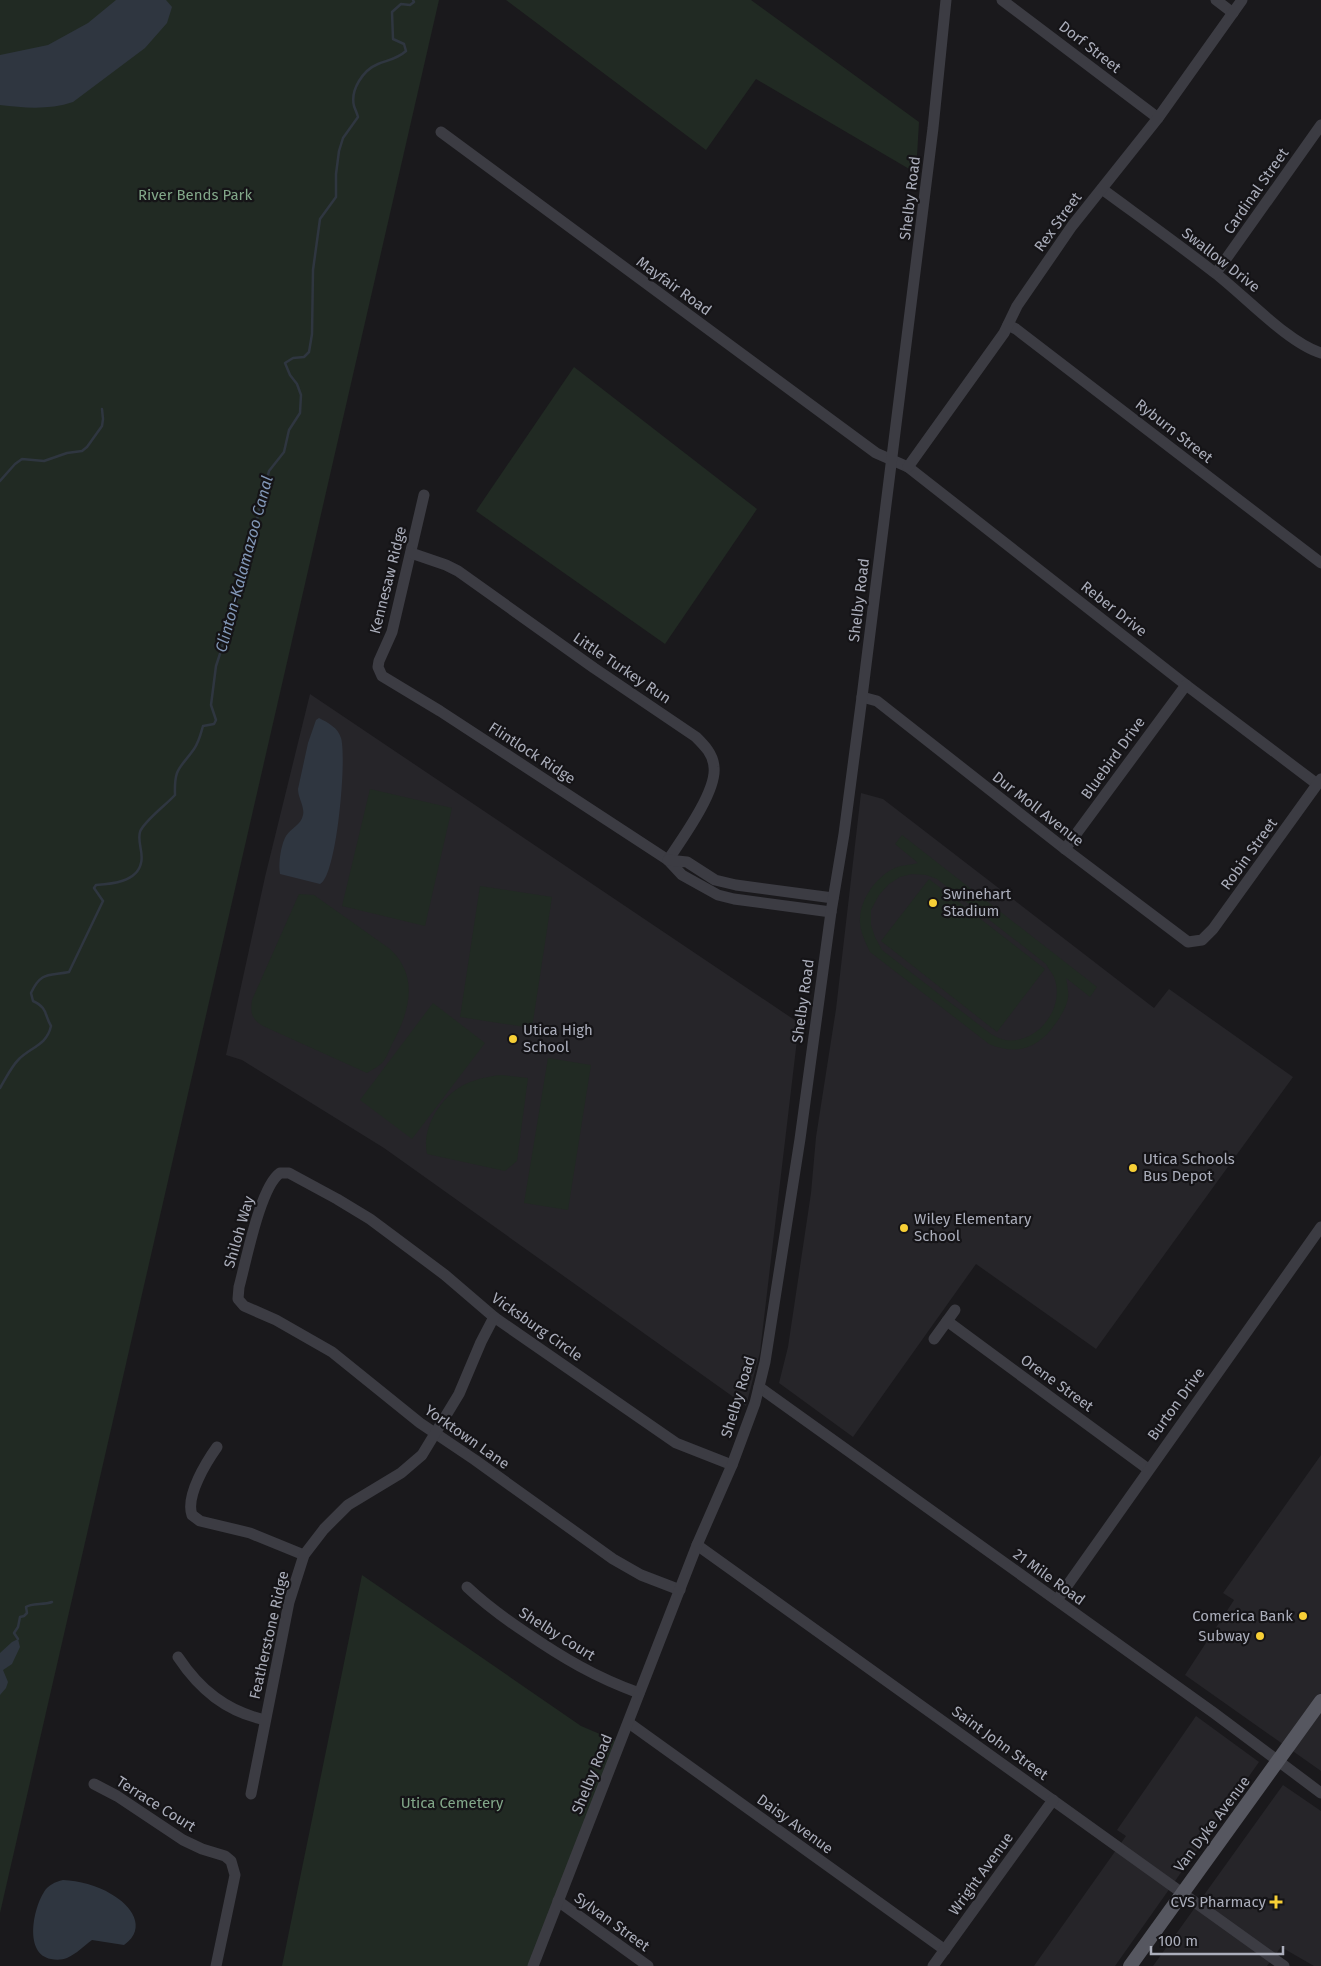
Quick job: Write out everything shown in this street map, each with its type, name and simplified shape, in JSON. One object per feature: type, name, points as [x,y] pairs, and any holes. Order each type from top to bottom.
[{"type":"main road","name":"Van Dyke Avenue","points":[[1130,1966],[1321,1701]]},
{"type":"street","name":"Shelby Road","points":[[532,1966],[629,1723],[697,1545],[732,1465],[751,1414],[765,1362],[800,1139],[833,898],[844,834],[933,128],[946,0]]},
{"type":"street","name":"Dorf Street","points":[[1002,0],[1158,118]]},
{"type":"street","points":[[1216,0],[1233,13]]},
{"type":"street","name":"Rex Street","points":[[908,468],[1008,325],[1017,306],[1077,219],[1158,118],[1242,0]]},
{"type":"street","name":"Cardinal Street","points":[[1216,274],[1321,125]]},
{"type":"street","name":"Mayfair Road","points":[[441,132],[876,453],[891,460]]},
{"type":"street","name":"Swallow Drive","points":[[1102,188],[1216,274],[1284,332],[1307,348],[1321,352]]},
{"type":"street","name":"Ryburn Street","points":[[1008,325],[1016,329],[1321,564]]},
{"type":"street","name":"Reber Drive","points":[[891,460],[908,468],[1186,684],[1319,781]]},
{"type":"street","name":"Kennesaw Ridge","points":[[380,672],[378,661],[392,632],[424,495]]},
{"type":"street","name":"Little Turkey Run","points":[[411,554],[446,565],[466,576],[594,668],[696,737],[707,747],[714,766],[712,782],[692,823],[668,860]]},
{"type":"street","name":"Flintlock Ridge","points":[[380,672],[389,681],[440,710],[668,860],[682,875],[709,891],[740,900],[831,912]]},
{"type":"street","name":"Bluebird Drive","points":[[1065,849],[1186,684]]},
{"type":"street","name":"Dur Moll Avenue","points":[[862,697],[877,701],[1065,849],[1185,940],[1196,942]]},
{"type":"street","name":"Robin Street","points":[[1196,942],[1202,940],[1213,929],[1319,781]]},
{"type":"street","name":"Flintlock Ridge","points":[[668,860],[687,862],[715,880],[743,886],[833,898]]},
{"type":"street","points":[[740,900],[743,886]]},
{"type":"street","name":"Shiloh Way","points":[[240,1303],[238,1299],[239,1287],[262,1204],[269,1185],[280,1173]]},
{"type":"street","name":"Vicksburg Circle","points":[[280,1173],[289,1173],[303,1179],[370,1219],[445,1275],[494,1317],[676,1442],[732,1465]]},
{"type":"street","name":"Burton Drive","points":[[1057,1600],[1321,1227]]},
{"type":"street","name":"Yorktown Lane","points":[[240,1303],[249,1309],[276,1320],[332,1352],[436,1434],[613,1559],[641,1575],[680,1590]]},
{"type":"street","points":[[934,1339],[955,1310]]},
{"type":"street","name":"Featherstone Ridge","points":[[251,1794],[289,1602],[304,1555],[348,1505],[409,1468],[422,1455],[459,1394],[494,1317]]},
{"type":"street","name":"Orene Street","points":[[947,1320],[1148,1469]]},
{"type":"street","name":"21 Mile Road","points":[[759,1387],[1321,1792]]},
{"type":"street","points":[[218,1447],[207,1461],[200,1477],[191,1505],[192,1514],[200,1521],[250,1533],[304,1555]]},
{"type":"street","name":"Saint John Street","points":[[697,1545],[1284,1966]]},
{"type":"street","name":"Shelby Court","points":[[467,1587],[485,1604],[563,1658],[639,1693]]},
{"type":"street","points":[[178,1657],[191,1676],[211,1695],[235,1710],[265,1720]]},
{"type":"street","name":"Daisy Avenue","points":[[629,1723],[944,1950]]},
{"type":"street","name":"Terrace Court","points":[[94,1784],[117,1796],[183,1840],[202,1849],[225,1856],[231,1861],[235,1875],[216,1966]]},
{"type":"street","name":"Wright Avenue","points":[[933,1966],[1053,1800]]},
{"type":"street","name":"Sylvan Street","points":[[558,1901],[648,1966]]},
{"type":"shaded area","points":[[116,0],[166,0],[172,7],[167,23],[145,48],[73,102],[46,107],[0,105],[0,55],[48,45],[88,23]]},
{"type":"shaded area","name":"Utica High School","points":[[310,694],[799,1023],[760,1352],[746,1406],[384,1148],[242,1060],[226,1055],[265,877]]},
{"type":"shaded area","points":[[319,718],[338,731],[343,749],[336,840],[326,876],[320,884],[280,874],[279,865],[284,840],[303,815],[298,789],[308,743],[316,720]]},
{"type":"shaded area","points":[[861,793],[883,799],[1154,1008],[1169,989],[1293,1077],[1096,1349],[976,1264],[853,1437],[779,1383],[788,1347],[811,1193],[816,1137],[836,1009]]},
{"type":"shaded area","points":[[1321,1455],[1321,1771],[1185,1675],[1234,1600],[1223,1593]]},
{"type":"shaded area","points":[[18,1639],[20,1647],[12,1664],[3,1670],[8,1682],[0,1695],[0,1653]]},
{"type":"shaded area","points":[[1196,1716],[1259,1762],[1115,1966],[1034,1966],[1126,1836],[1117,1830]]},
{"type":"shaded area","points":[[1283,1785],[1321,1811],[1321,1966],[1314,1966],[1281,1947],[1267,1966],[1153,1966]]},
{"type":"shaded area","points":[[63,1880],[82,1882],[100,1888],[125,1904],[134,1917],[136,1924],[131,1938],[124,1945],[92,1940],[74,1954],[63,1959],[51,1959],[42,1955],[37,1949],[34,1940],[34,1919],[44,1892],[48,1887]]},
{"type":"green space","name":"River Bends Park","points":[[0,0],[439,0],[0,1913]]},
{"type":"green space","points":[[506,0],[751,0],[919,122],[916,173],[756,79],[706,150]]},
{"type":"green space","points":[[574,367],[757,509],[665,644],[476,511]]},
{"type":"green space","points":[[370,789],[452,808],[425,926],[342,906]]},
{"type":"green space","points":[[902,835],[1097,987],[1090,997],[1066,978],[1068,998],[1064,1011],[1049,1032],[1035,1044],[1027,1047],[1018,1049],[999,1048],[989,1044],[870,952],[860,927],[861,911],[866,897],[874,884],[894,868],[918,863],[895,844]],"holes":[[[912,874],[926,875],[937,879],[1046,964],[1054,977],[1057,989],[1056,1001],[1046,1022],[1028,1037],[1017,1040],[1005,1040],[994,1036],[882,950],[871,925],[871,910],[879,895],[889,884],[900,877]]]},
{"type":"green space","points":[[929,879],[1045,969],[997,1032],[881,941]]},
{"type":"green space","points":[[480,886],[552,897],[532,1028],[460,1017]]},
{"type":"green space","points":[[299,894],[314,895],[390,949],[405,971],[409,995],[403,1020],[383,1062],[367,1073],[263,1026],[253,1016],[251,1009],[252,1000]]},
{"type":"green space","points":[[433,1003],[485,1043],[412,1139],[360,1100]]},
{"type":"green space","points":[[548,1058],[591,1065],[568,1210],[524,1203]]},
{"type":"green space","points":[[501,1075],[528,1078],[517,1161],[505,1171],[427,1154],[426,1145],[429,1128],[441,1104],[458,1088],[469,1082]]},
{"type":"green space","name":"Utica Cemetery","points":[[362,1575],[581,1726],[621,1743],[533,1966],[282,1966]]},
{"type":"waterway","name":"Clinton-Kalamazoo Canal","points":[[0,1088],[16,1062],[42,1042],[49,1032],[51,1026],[45,1012],[41,1006],[33,1001],[31,993],[35,986],[38,981],[46,976],[69,972],[103,901],[94,888],[96,885],[123,881],[139,869],[142,859],[139,836],[142,828],[175,795],[179,769],[196,746],[203,726],[214,724],[216,720],[211,705],[216,666],[235,608],[269,471],[284,452],[289,430],[300,413],[301,395],[285,363],[293,358],[304,357],[309,352],[312,334],[313,270],[320,219],[336,197],[339,151],[343,138],[358,117],[354,106],[354,94],[359,81],[367,71],[378,64],[396,58],[406,51],[404,44],[393,39],[392,12],[401,4],[410,5],[414,2],[413,0]]},
{"type":"waterway","points":[[0,481],[22,459],[44,461],[67,453],[82,451],[102,426],[102,409]]},
{"type":"waterway","points":[[18,1639],[14,1633],[18,1627],[20,1617],[27,1613],[26,1607],[52,1602]]},
{"type":"place","name":"Swinehart Stadium","points":[[933,903]]},
{"type":"place","name":"Utica High School","points":[[513,1039]]},
{"type":"place","name":"Utica Schools Bus Depot","points":[[1133,1168]]},
{"type":"place","name":"Wiley Elementary School","points":[[904,1228]]},
{"type":"place","name":"Comerica Bank","points":[[1303,1616]]},
{"type":"place","name":"Subway","points":[[1260,1636]]},
{"type":"place","name":"CVS Pharmacy","points":[[1276,1902]]}]
